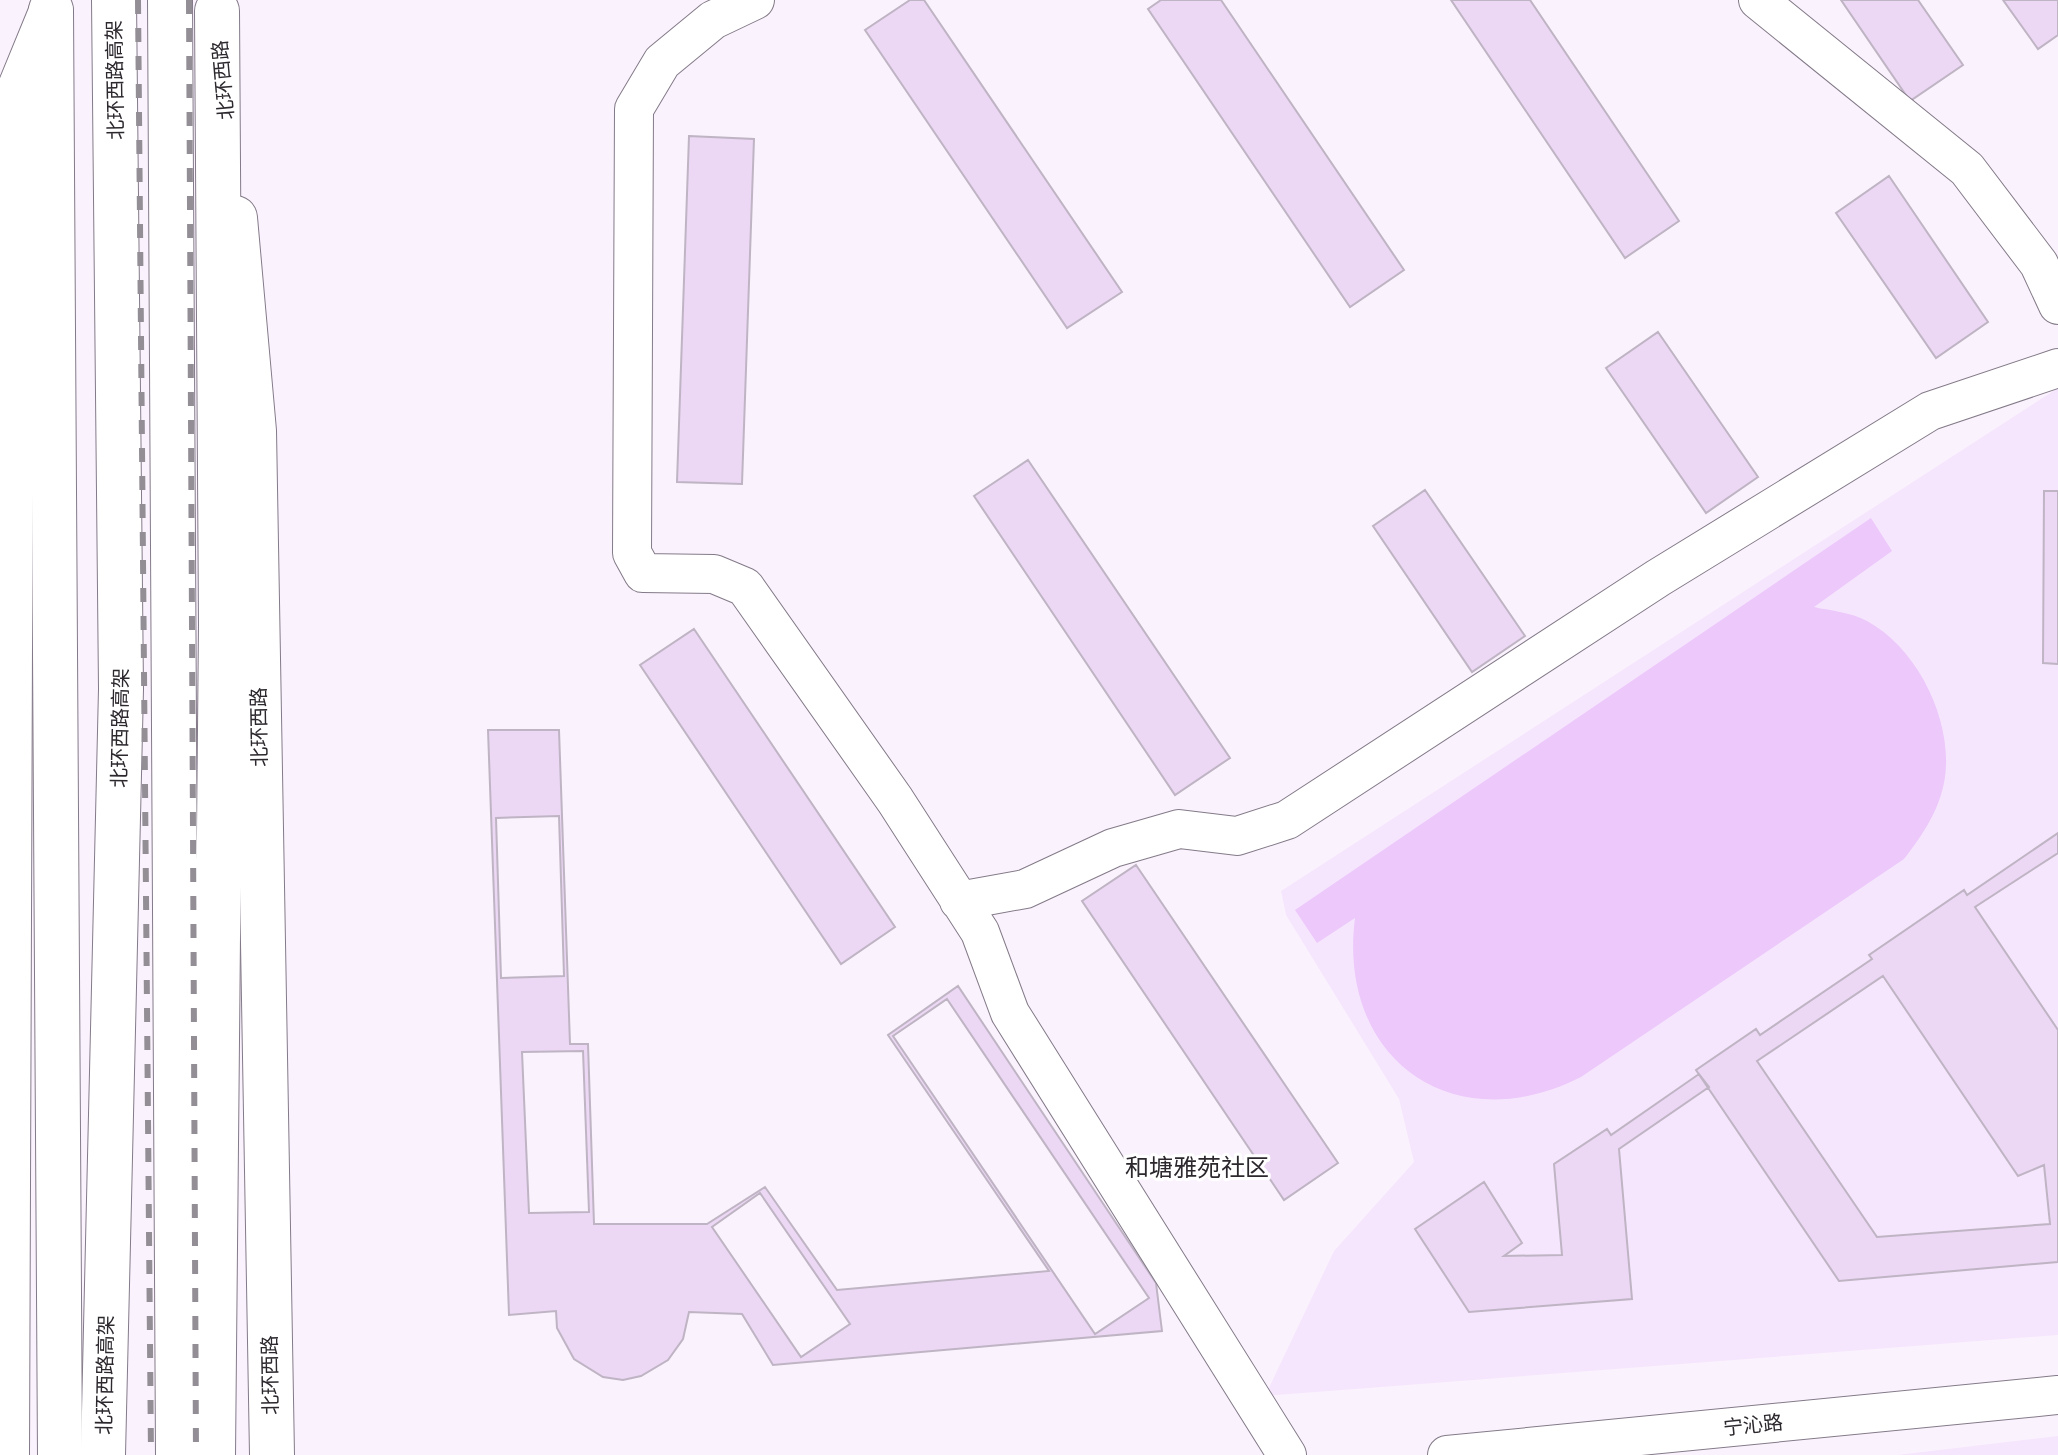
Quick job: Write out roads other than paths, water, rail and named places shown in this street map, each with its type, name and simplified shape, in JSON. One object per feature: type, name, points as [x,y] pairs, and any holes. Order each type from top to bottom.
[{"type":"main road","name":"北环西路高架","points":[[103,1455],[121,689],[114,0]]},
{"type":"main road","points":[[170,0],[178,1455]]},
{"type":"main road","points":[[7,1455],[12,107],[51,6]]},
{"type":"main road","points":[[51,6],[60,1455]]},
{"type":"main road","points":[[213,1455],[221,625],[216,6]]},
{"type":"main road","name":"北环西路","points":[[216,6],[254,431],[272,1455]]},
{"type":"street","points":[[755,0],[713,20],[662,62],[634,109],[632,553],[643,573],[714,574],[745,587],[895,800],[980,932],[1010,1013],[1287,1455]]},
{"type":"street","points":[[1758,0],[1967,169],[2039,264],[2058,305]]},
{"type":"street","points":[[959,901],[1025,889],[1113,848],[1179,829],[1237,836],[1287,820],[1658,578],[1930,411],[2058,368]]},
{"type":"street","name":"宁沁路","points":[[1447,1455],[2058,1395]]},
{"type":"railway","points":[[138,0],[151,1455]]},
{"type":"railway","points":[[189,0],[196,1455]]},
{"type":"district","name":"和塘雅苑社区","points":[[1197,1167]]}]
